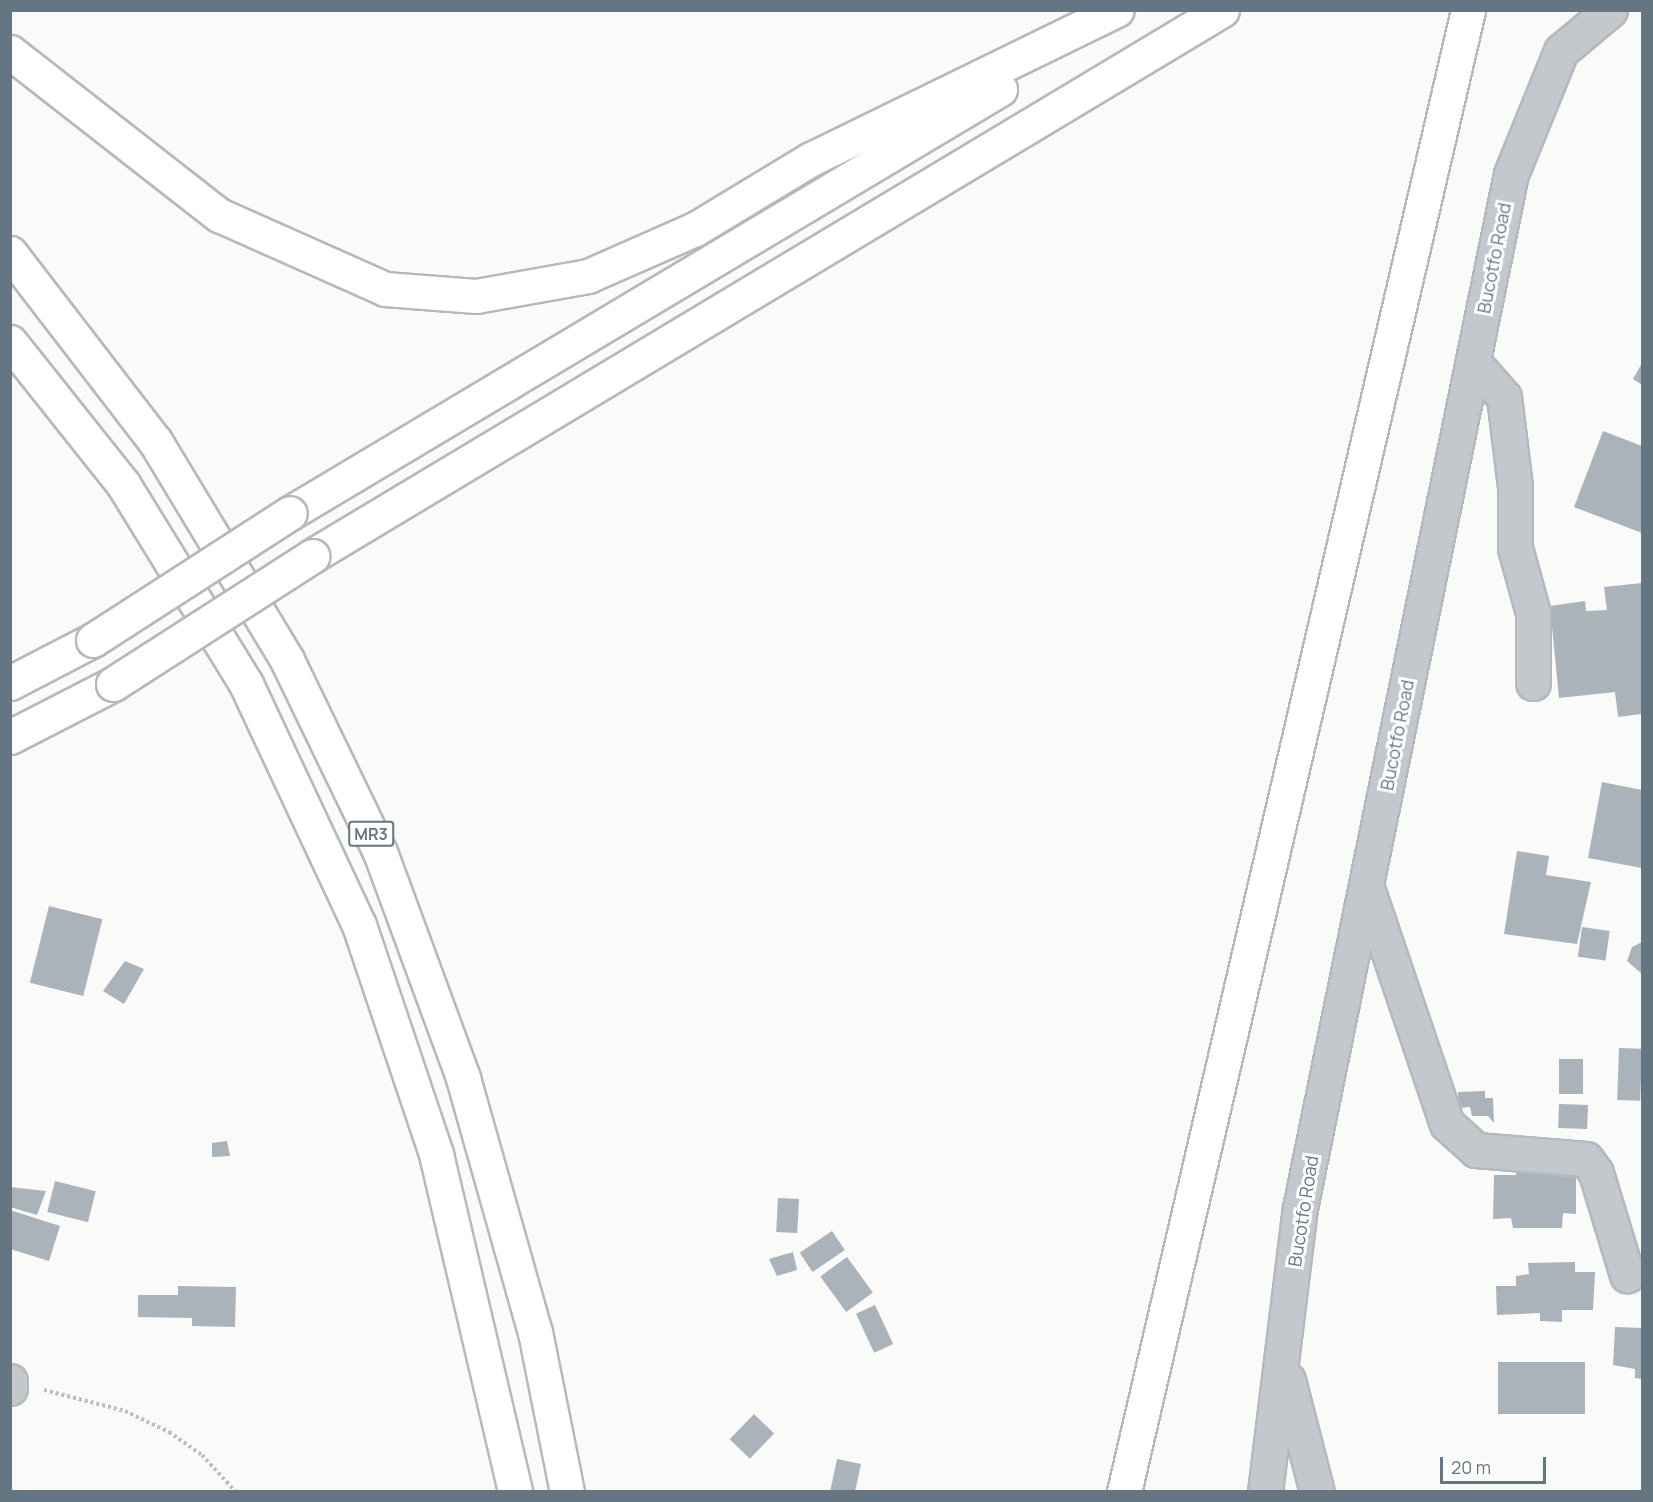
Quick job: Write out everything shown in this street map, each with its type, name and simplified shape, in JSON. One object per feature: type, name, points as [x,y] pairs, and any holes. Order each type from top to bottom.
[{"type":"highway","points":[[10,51],[219,214],[385,289],[476,296],[588,276],[695,229],[812,159],[1117,10]]},
{"type":"highway","points":[[10,683],[93,640],[290,513],[1131,10]]},
{"type":"highway","points":[[10,737],[113,684],[312,556],[1222,10]]},
{"type":"highway","points":[[1124,1491],[1468,10]]},
{"type":"highway","name":"MR3","points":[[10,253],[155,441],[287,660],[380,852],[464,1078],[535,1332],[567,1491]]},
{"type":"highway","name":"MR3","points":[[10,342],[50,397],[123,484],[246,684],[359,925],[436,1154],[515,1491]]},
{"type":"highway","points":[[10,366],[50,397]]},
{"type":"street","name":"Bucotfo Road","points":[[1265,1491],[1283,1363],[1300,1208],[1511,174],[1560,51],[1610,10]]},
{"type":"street","points":[[1473,362],[1504,397],[1515,487],[1515,549],[1533,613],[1533,683]]},
{"type":"street","points":[[1366,886],[1447,1124],[1476,1150],[1586,1159],[1596,1173],[1627,1275]]},
{"type":"street","points":[[1283,1363],[1317,1491]]},
{"type":"path","points":[[12,1384],[125,1411],[161,1428],[202,1455],[236,1491]]},
{"type":"building","points":[[1642,363],[1642,385],[1633,379]]},
{"type":"building","points":[[1603,431],[1642,446],[1642,533],[1574,507]]},
{"type":"building","points":[[1642,583],[1642,714],[1618,717],[1615,692],[1559,698],[1550,606],[1585,601],[1586,611],[1607,610],[1604,587]]},
{"type":"building","points":[[1602,782],[1642,790],[1642,868],[1588,858]]},
{"type":"building","points":[[1517,851],[1549,856],[1546,875],[1591,882],[1577,944],[1504,934]]},
{"type":"building","points":[[49,906],[102,919],[83,996],[30,983]]},
{"type":"building","points":[[1582,927],[1610,931],[1606,961],[1578,957]]},
{"type":"building","points":[[1642,942],[1642,974],[1627,961],[1632,947]]},
{"type":"building","points":[[125,961],[144,969],[124,1004],[103,991]]},
{"type":"building","points":[[1619,1048],[1642,1049],[1640,1101],[1617,1100]]},
{"type":"building","points":[[1559,1059],[1583,1059],[1583,1094],[1559,1094]]},
{"type":"building","points":[[1485,1091],[1485,1098],[1493,1098],[1494,1123],[1488,1116],[1472,1116],[1470,1107],[1459,1108],[1458,1092]]},
{"type":"building","points":[[1559,1104],[1588,1105],[1587,1129],[1558,1128]]},
{"type":"building","points":[[227,1141],[230,1156],[212,1157],[212,1143]]},
{"type":"building","points":[[1517,1168],[1557,1168],[1557,1176],[1576,1177],[1576,1214],[1563,1213],[1562,1228],[1513,1228],[1511,1218],[1493,1219],[1494,1175],[1516,1175]]},
{"type":"building","points":[[55,1181],[96,1191],[88,1222],[47,1212]]},
{"type":"building","points":[[10,1187],[46,1191],[37,1215],[10,1207]]},
{"type":"building","points":[[778,1198],[799,1199],[797,1233],[776,1232]]},
{"type":"building","points":[[10,1210],[60,1226],[49,1261],[10,1249]]},
{"type":"building","points":[[832,1231],[845,1250],[813,1272],[800,1253]]},
{"type":"building","points":[[793,1252],[797,1270],[777,1276],[769,1259]]},
{"type":"building","points":[[847,1257],[873,1293],[846,1312],[820,1276]]},
{"type":"building","points":[[1575,1262],[1575,1272],[1595,1272],[1593,1310],[1562,1310],[1562,1322],[1540,1321],[1540,1313],[1497,1315],[1496,1286],[1516,1286],[1516,1276],[1529,1274],[1528,1263]]},
{"type":"building","points":[[178,1286],[236,1287],[235,1327],[192,1326],[192,1318],[138,1317],[138,1295],[178,1295]]},
{"type":"building","points":[[875,1305],[893,1344],[874,1353],[856,1314]]},
{"type":"building","points":[[1615,1327],[1642,1328],[1642,1379],[1635,1378],[1635,1369],[1613,1365]]},
{"type":"building","points":[[1498,1362],[1585,1362],[1585,1414],[1498,1414]]},
{"type":"building","points":[[754,1414],[774,1433],[750,1459],[730,1439]]},
{"type":"building","points":[[837,1459],[861,1464],[855,1492],[830,1492]]}]
